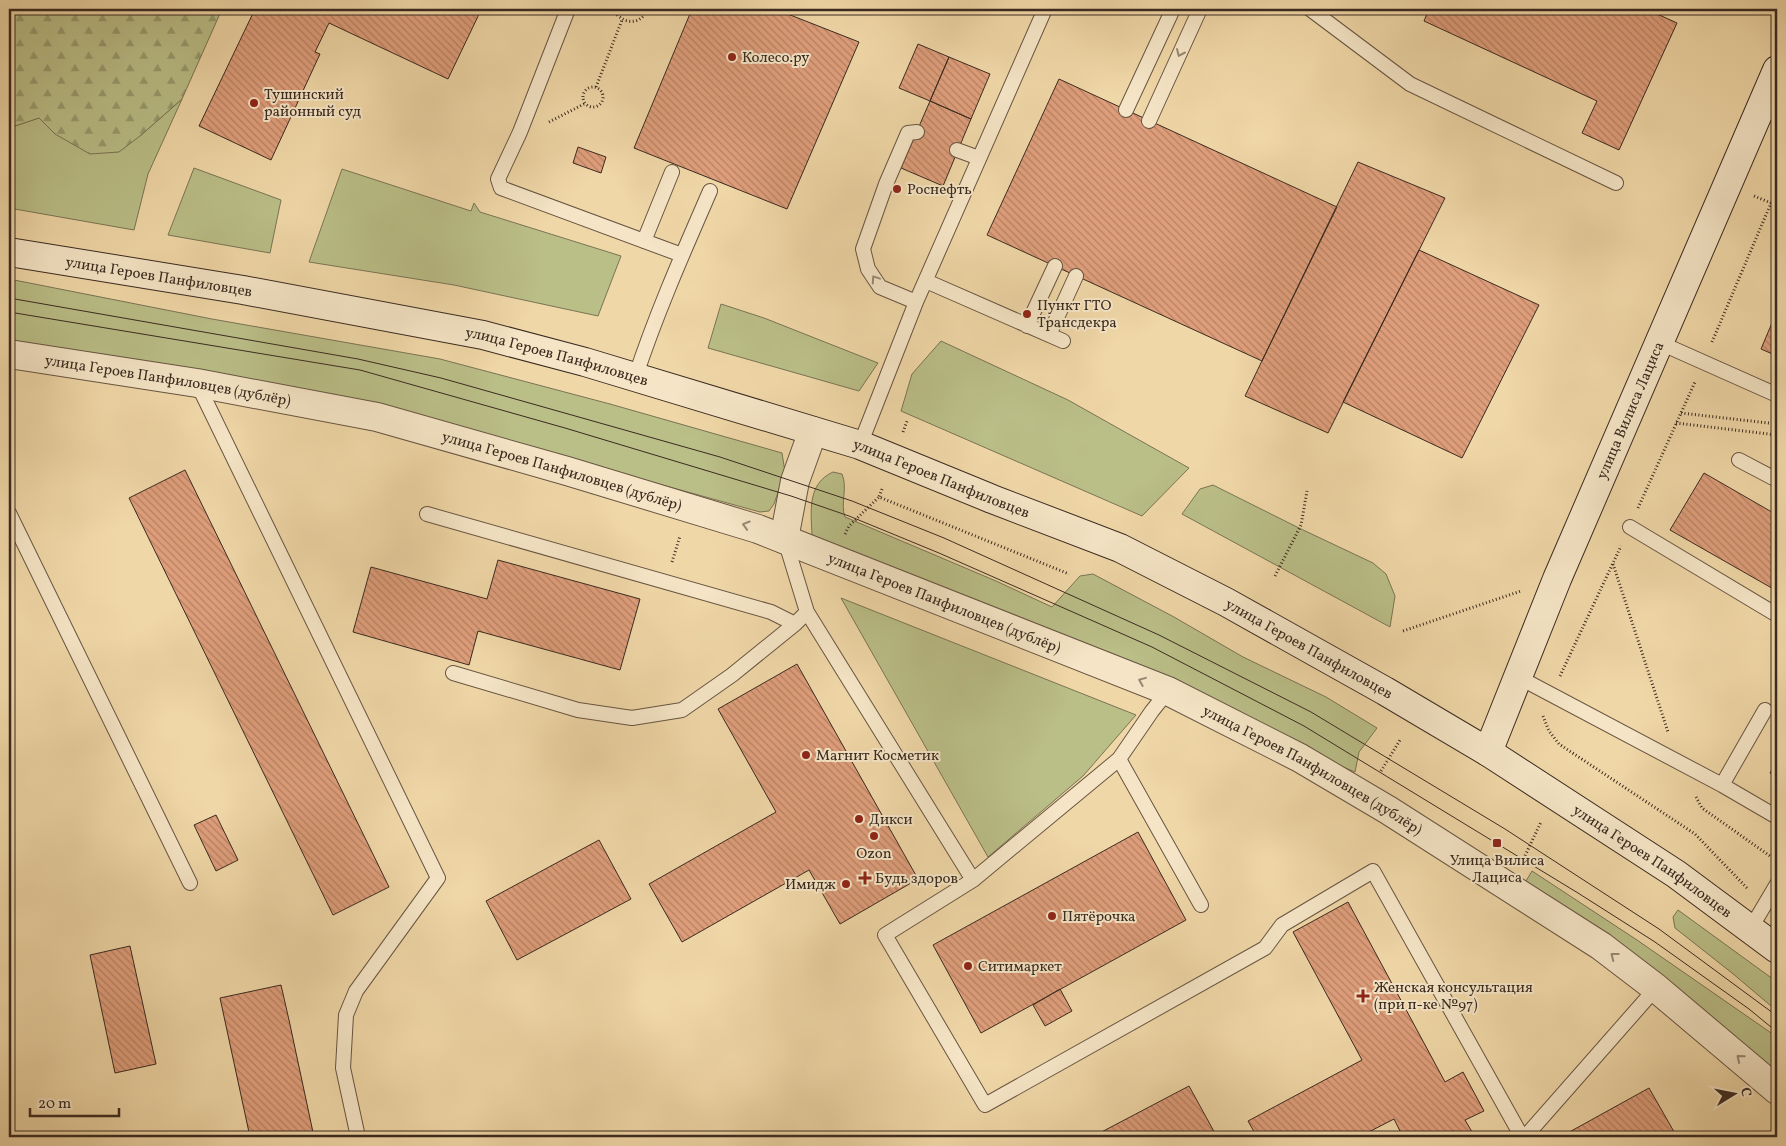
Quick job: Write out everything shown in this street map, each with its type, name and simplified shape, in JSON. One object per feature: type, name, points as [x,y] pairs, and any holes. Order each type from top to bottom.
[{"type":"street","name":"улица Вилиса Лациса","points":[[1488,752],[1557,579],[1777,70]]},
{"type":"street","name":"улица Героев Панфиловцев","points":[[9,252],[243,290],[483,335],[585,362],[860,445],[1120,548],[1226,602],[1385,691],[1488,752],[1676,874],[1758,917],[1777,949]]},
{"type":"street","name":"улица Героев Панфиловцев (дублёр)","points":[[9,354],[197,383],[377,417],[568,471],[758,529],[1168,692],[1300,758],[1388,810],[1601,946],[1656,988],[1777,1090]]},
{"type":"street","points":[[784,539],[795,481],[813,431]]},
{"type":"lane","points":[[568,9],[520,132],[498,179],[501,188],[682,255]]},
{"type":"lane","points":[[860,445],[916,302],[1045,9]]},
{"type":"lane","points":[[1126,110],[1173,9]]},
{"type":"lane","points":[[1149,121],[1200,9]]},
{"type":"lane","points":[[1310,9],[1410,84],[1616,183]]},
{"type":"lane","points":[[916,302],[880,287],[868,269],[863,249],[886,184],[908,133],[917,132]]},
{"type":"lane","points":[[958,150],[979,158]]},
{"type":"lane","points":[[644,242],[672,172]]},
{"type":"lane","points":[[635,378],[682,255],[710,191]]},
{"type":"lane","points":[[1027,326],[1054,266]]},
{"type":"lane","points":[[1048,335],[1076,276]]},
{"type":"lane","points":[[926,281],[1063,341]]},
{"type":"lane","points":[[1658,342],[1777,395]]},
{"type":"lane","points":[[197,383],[438,878],[356,991],[346,1015],[343,1068],[358,1137]]},
{"type":"lane","points":[[1739,460],[1777,480]]},
{"type":"lane","points":[[9,513],[190,883]]},
{"type":"lane","points":[[426,514],[771,612],[795,624]]},
{"type":"lane","points":[[1630,527],[1777,614]]},
{"type":"lane","points":[[784,539],[807,612],[974,880]]},
{"type":"lane","points":[[452,673],[578,710],[632,718],[682,710],[732,675],[807,612]]},
{"type":"lane","points":[[1518,677],[1722,785],[1777,817]]},
{"type":"lane","points":[[1168,692],[1152,711],[1119,759],[974,880],[886,935],[985,1105],[1265,948],[1282,925],[1373,871],[1523,1137],[1656,988]]},
{"type":"lane","points":[[1722,785],[1765,710]]},
{"type":"lane","points":[[1119,759],[1201,905]]},
{"type":"lane","points":[[1758,917],[1777,884]]},
{"type":"path","points":[[614,9],[622,20],[634,21],[640,19],[648,9]]},
{"type":"path","points":[[596,87],[622,20]]},
{"type":"path","points":[[596,87],[603,95],[600,105],[595,108],[588,107],[584,104],[582,98],[584,92],[586,89],[596,87]]},
{"type":"path","points":[[520,132],[542,125],[584,104]]},
{"type":"path","points":[[1758,917],[1695,834],[1559,744],[1549,731],[1542,713],[1630,527],[1704,361],[1777,189]]},
{"type":"path","points":[[1753,196],[1771,203]]},
{"type":"path","points":[[1681,413],[1777,424]]},
{"type":"path","points":[[1676,423],[1777,435]]},
{"type":"path","points":[[842,542],[849,526],[879,497],[882,489]]},
{"type":"path","points":[[1275,576],[1301,525],[1307,491]]},
{"type":"path","points":[[879,497],[1068,574]]},
{"type":"path","points":[[1612,564],[1678,762],[1702,808],[1777,861]]},
{"type":"path","points":[[1403,631],[1557,579]]},
{"type":"path","points":[[1378,776],[1400,740]]},
{"type":"path","points":[[1521,864],[1541,822]]},
{"type":"green space","points":[[9,9],[222,9],[182,99],[119,152],[90,154],[55,134],[39,118],[15,126],[9,126]]},
{"type":"green space","points":[[182,99],[148,174],[134,230],[9,208],[9,126],[15,126],[39,118],[55,134],[140,136]]},
{"type":"green space","points":[[194,168],[281,200],[270,253],[168,235]]},
{"type":"green space","points":[[342,169],[471,211],[474,203],[480,212],[621,256],[598,316],[454,285],[309,262]]},
{"type":"green space","points":[[9,279],[212,319],[440,359],[610,404],[782,453],[785,472],[774,504],[769,511],[760,512],[608,470],[9,346]]},
{"type":"green space","points":[[721,304],[764,318],[878,363],[859,391],[708,348]]},
{"type":"green space","points":[[941,341],[1068,400],[1189,468],[1142,516],[901,411],[912,374]]},
{"type":"green space","points":[[833,472],[842,474],[844,479],[843,506],[845,517],[996,581],[1052,607],[1080,576],[1093,574],[1174,617],[1243,657],[1326,697],[1377,728],[1359,752],[1355,772],[832,548],[812,535],[811,508],[812,499],[819,484]]},
{"type":"green space","points":[[1213,485],[1373,563],[1386,574],[1395,596],[1390,627],[1182,514],[1200,489]]},
{"type":"green space","points":[[841,598],[1136,715],[1083,776],[988,857]]},
{"type":"green space","points":[[1532,871],[1637,940],[1777,1037],[1777,1072],[1685,995],[1523,886]]},
{"type":"green space","points":[[1678,910],[1777,982],[1777,1011],[1675,928],[1673,917]]},
{"type":"building","name":"Тушинский районный суд","points":[[255,9],[481,10],[448,79],[329,23],[315,52],[320,54],[271,160],[199,126]]},
{"type":"building","points":[[692,9],[775,9],[859,42],[787,209],[634,148]]},
{"type":"building","points":[[1429,9],[1646,9],[1677,23],[1619,150],[1582,133],[1597,101],[1424,21]]},
{"type":"building","points":[[918,44],[949,57],[930,101],[899,88]]},
{"type":"building","points":[[949,57],[990,74],[971,119],[930,101]]},
{"type":"building","points":[[1059,79],[1337,207],[1262,361],[987,235]]},
{"type":"building","points":[[930,101],[971,119],[943,186],[901,168]]},
{"type":"building","points":[[578,147],[606,157],[601,173],[573,163]]},
{"type":"building","points":[[1358,162],[1445,198],[1328,433],[1245,396]]},
{"type":"building","points":[[1419,250],[1539,305],[1462,458],[1343,402]]},
{"type":"building","points":[[1777,311],[1777,356],[1761,349]]},
{"type":"building","points":[[185,470],[389,887],[333,915],[129,498]]},
{"type":"building","points":[[1704,473],[1777,515],[1777,591],[1670,530]]},
{"type":"building","points":[[498,560],[640,599],[620,670],[478,631],[469,665],[353,632],[371,567],[487,599]]},
{"type":"building","points":[[797,664],[918,879],[840,924],[809,870],[682,942],[649,884],[776,812],[718,709]]},
{"type":"building","points":[[1777,761],[1777,777],[1770,773]]},
{"type":"building","points":[[216,815],[238,860],[216,871],[194,825]]},
{"type":"building","points":[[1138,832],[1186,920],[981,1033],[933,945]]},
{"type":"building","points":[[599,840],[631,899],[517,960],[486,901]]},
{"type":"building","name":"Женская консультация (при п-ке №97)","points":[[1348,902],[1445,1082],[1463,1072],[1484,1111],[1465,1120],[1475,1137],[1403,1137],[1394,1119],[1359,1137],[1257,1137],[1248,1121],[1362,1060],[1293,932]]},
{"type":"building","points":[[130,946],[156,1064],[115,1073],[90,955]]},
{"type":"building","points":[[281,985],[314,1137],[250,1137],[220,998]]},
{"type":"building","points":[[1060,989],[1072,1011],[1045,1026],[1033,1005]]},
{"type":"building","points":[[1189,1086],[1217,1137],[1092,1137]]},
{"type":"building","points":[[1649,1088],[1677,1137],[1565,1137],[1564,1135]]},
{"type":"tram line","points":[[9,298],[358,359],[441,378],[720,457],[852,501],[944,538],[1159,635],[1311,712],[1505,829],[1659,929],[1777,1016]]},
{"type":"tram line","points":[[9,312],[360,370],[565,428],[791,496],[849,516],[939,553],[1152,647],[1304,726],[1655,942],[1749,1009],[1777,1032]]},
{"type":"place","name":"Колесо.ру","points":[[732,57]]},
{"type":"place","name":"Тушинский районный суд","points":[[254,103]]},
{"type":"place","name":"Роснефть","points":[[897,189]]},
{"type":"place","name":"Пункт ГТО Трансдекра","points":[[1027,314]]},
{"type":"place","name":"Магнит Косметик","points":[[806,755]]},
{"type":"place","name":"Дикси","points":[[859,819]]},
{"type":"place","name":"Ozon","points":[[874,836]]},
{"type":"place","name":"Улица Вилиса Лациса","points":[[1497,843]]},
{"type":"place","name":"Будь здоров","points":[[865,878]]},
{"type":"place","name":"Имидж","points":[[846,884]]},
{"type":"place","name":"Пятёрочка","points":[[1052,916]]},
{"type":"place","name":"Ситимаркет","points":[[968,966]]},
{"type":"place","name":"Женская консультация (при п-ке №97)","points":[[1363,996]]}]
